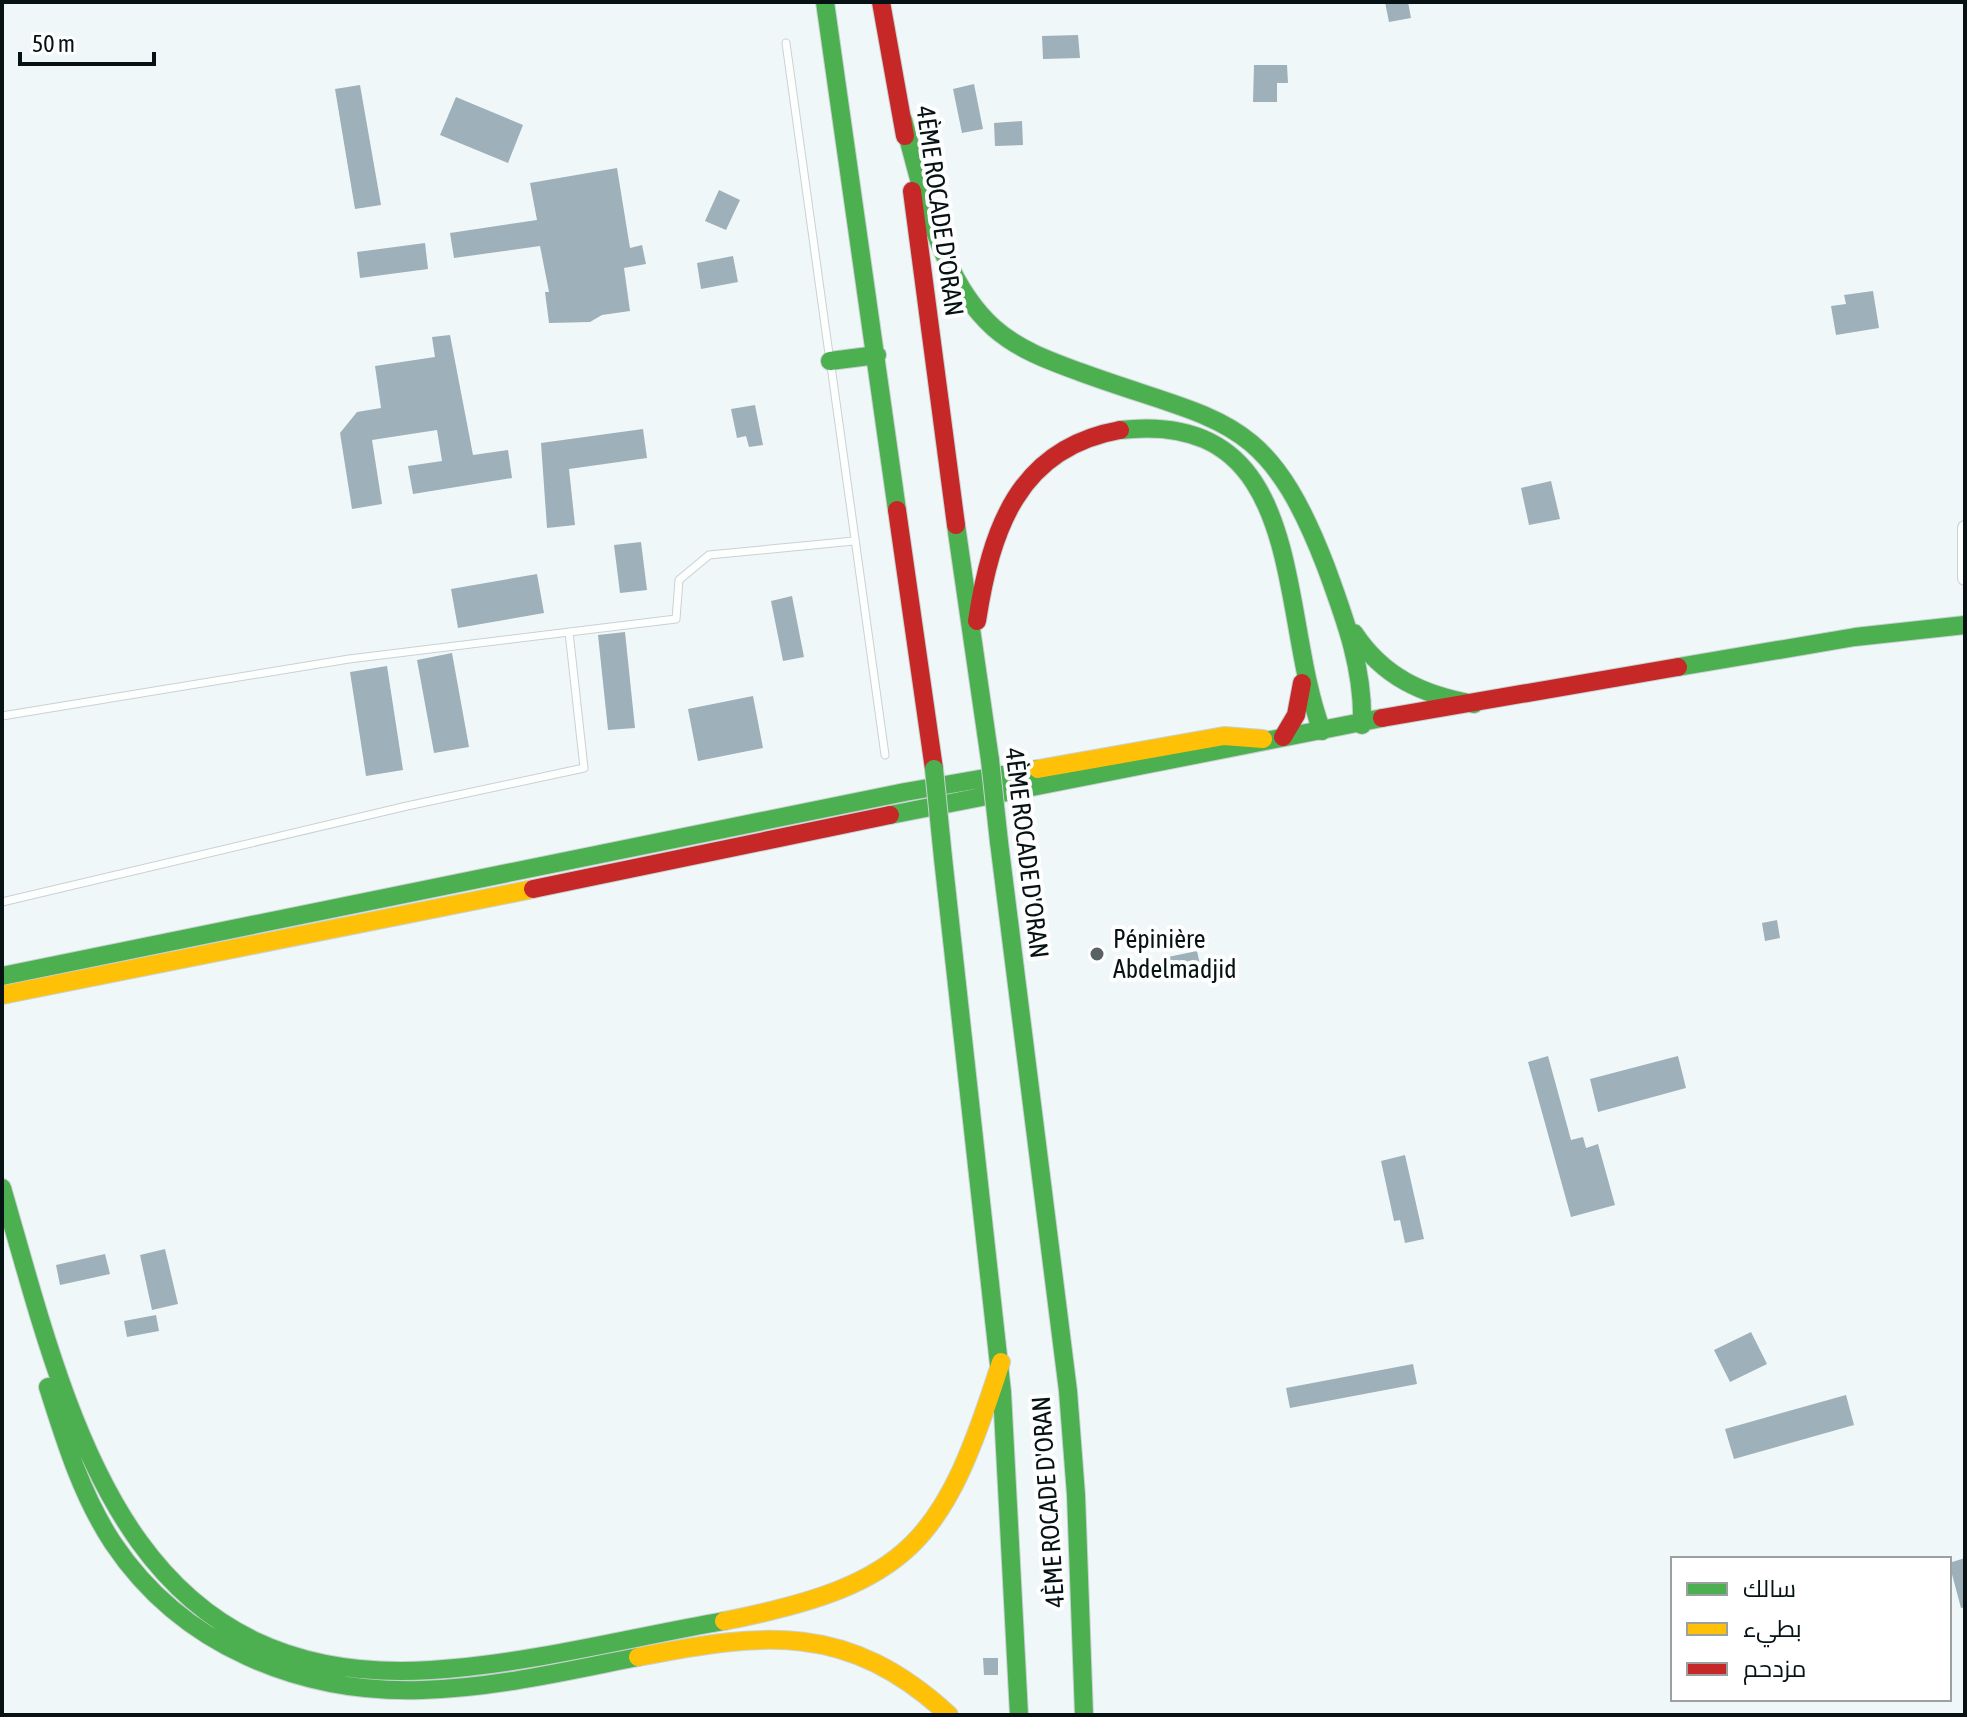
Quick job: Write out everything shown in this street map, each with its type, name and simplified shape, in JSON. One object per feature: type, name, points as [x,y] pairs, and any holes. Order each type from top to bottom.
[{"type":"main road","name":"4ÈME ROCADE D'ORAN","points":[[825,2],[934,769],[1001,1362],[1017,1579],[1019,1715]]},
{"type":"main road","name":"4ÈME ROCADE D'ORAN","points":[[881,2],[903,120],[972,652],[990,760],[1068,1391],[1076,1495],[1084,1715]]},
{"type":"main road","points":[[903,120],[944,248],[963,287],[986,320],[1007,338],[1039,356],[1217,420],[1254,442],[1290,488],[1345,617],[1363,692],[1362,725]]},
{"type":"main road","points":[[830,361],[877,355]]},
{"type":"main road","points":[[972,652],[989,548],[1006,508],[1036,472],[1069,446],[1100,433],[1139,427],[1181,433],[1209,442],[1236,462],[1260,488],[1283,543],[1302,679],[1322,731]]},
{"type":"main road","points":[[1345,617],[1376,662],[1397,679],[1421,692],[1474,704]]},
{"type":"main road","points":[[2,976],[905,792],[1224,736],[1283,737],[1855,637],[1965,625]]},
{"type":"main road","points":[[1283,737],[1296,715],[1302,679]]},
{"type":"main road","points":[[2,995],[260,946],[894,814],[1237,749],[1263,739]]},
{"type":"main road","points":[[2,1188],[71,1406],[101,1482],[126,1528],[163,1574],[213,1616],[283,1652],[336,1664],[404,1670],[479,1663],[753,1614],[861,1581],[910,1548],[944,1509],[968,1468],[1001,1362]]},
{"type":"main road","points":[[2,1242],[62,1441],[106,1534],[136,1575],[173,1612],[240,1655],[266,1667],[337,1685],[414,1690],[550,1672],[735,1640],[787,1639],[819,1642],[874,1659],[922,1688],[949,1715]]},
{"type":"street","points":[[1965,528],[1965,578]]},
{"type":"lane","points":[[786,43],[885,755]]},
{"type":"lane","points":[[2,716],[349,659],[676,619],[679,580],[709,555],[854,541]]},
{"type":"lane","points":[[2,902],[407,806],[584,768],[569,632]]},
{"type":"building","points":[[1385,2],[1408,2],[1411,18],[1389,22]]},
{"type":"building","points":[[1078,35],[1080,58],[1043,59],[1042,36]]},
{"type":"building","points":[[1254,65],[1287,65],[1288,83],[1277,83],[1277,102],[1253,102]]},
{"type":"building","points":[[974,84],[983,129],[962,133],[953,89]]},
{"type":"building","points":[[360,85],[381,205],[355,209],[335,89]]},
{"type":"building","points":[[456,97],[523,125],[508,163],[440,135]]},
{"type":"building","points":[[1022,121],[1023,145],[995,146],[994,123]]},
{"type":"building","points":[[617,168],[630,248],[642,245],[646,264],[624,268],[630,311],[602,315],[590,322],[549,323],[545,292],[549,292],[540,246],[454,258],[450,233],[537,220],[530,183]]},
{"type":"building","points":[[719,190],[740,200],[726,230],[705,221]]},
{"type":"building","points":[[425,243],[428,269],[360,278],[357,252]]},
{"type":"building","points":[[733,256],[738,282],[701,289],[697,263]]},
{"type":"building","points":[[1873,291],[1879,328],[1836,335],[1831,306],[1846,304],[1844,295]]},
{"type":"building","points":[[450,335],[473,455],[508,450],[512,478],[413,494],[408,466],[442,461],[437,430],[372,440],[382,504],[352,509],[340,433],[357,412],[381,408],[375,366],[435,357],[432,337]]},
{"type":"building","points":[[755,405],[763,445],[749,447],[746,436],[737,438],[731,409]]},
{"type":"building","points":[[643,429],[647,458],[569,469],[575,525],[547,528],[541,443]]},
{"type":"building","points":[[1551,481],[1560,519],[1529,525],[1521,488]]},
{"type":"building","points":[[641,542],[647,590],[620,593],[614,545]]},
{"type":"building","points":[[537,574],[544,613],[458,628],[451,589]]},
{"type":"building","points":[[792,596],[804,657],[783,661],[771,601]]},
{"type":"building","points":[[625,632],[635,728],[608,730],[598,635]]},
{"type":"building","points":[[452,653],[469,747],[434,753],[417,660]]},
{"type":"building","points":[[387,666],[403,770],[366,776],[350,672]]},
{"type":"building","points":[[753,696],[763,748],[698,761],[688,709]]},
{"type":"building","points":[[1777,920],[1780,938],[1765,941],[1762,923]]},
{"type":"building","points":[[1197,951],[1201,969],[1167,976],[1163,958]]},
{"type":"building","points":[[1548,1056],[1571,1140],[1583,1137],[1586,1148],[1598,1144],[1615,1205],[1571,1217],[1528,1062]]},
{"type":"building","points":[[1678,1056],[1686,1088],[1598,1112],[1590,1079]]},
{"type":"building","points":[[1405,1155],[1424,1239],[1405,1243],[1400,1220],[1394,1221],[1381,1161]]},
{"type":"building","points":[[165,1249],[178,1304],[152,1310],[140,1255]]},
{"type":"building","points":[[105,1254],[110,1274],[60,1285],[56,1265]]},
{"type":"building","points":[[156,1315],[159,1331],[127,1337],[124,1321]]},
{"type":"building","points":[[1751,1332],[1767,1364],[1730,1382],[1714,1350]]},
{"type":"building","points":[[1413,1364],[1417,1384],[1290,1408],[1286,1388]]},
{"type":"building","points":[[1846,1395],[1854,1425],[1734,1459],[1725,1429]]},
{"type":"building","points":[[1965,1558],[1965,1607],[1961,1608],[1951,1562]]},
{"type":"building","points":[[983,1658],[998,1658],[998,1675],[984,1675]]},
{"type":"traffic: fast","points":[[825,2],[897,510]]},
{"type":"traffic: fast","points":[[903,120],[926,203],[946,258],[975,308],[994,328],[1024,349],[1046,359],[1170,402],[1234,430],[1259,450],[1282,478],[1304,516],[1346,625],[1360,684],[1362,725]]},
{"type":"traffic: fast","points":[[830,361],[877,355]]},
{"type":"traffic: fast","points":[[1120,430],[1181,432],[1225,451],[1256,485],[1275,528],[1308,684],[1322,731]]},
{"type":"traffic: fast","points":[[956,525],[990,760]]},
{"type":"traffic: fast","points":[[1678,667],[1855,637],[1965,625]]},
{"type":"traffic: fast","points":[[1354,633],[1378,661],[1406,682],[1438,695],[1474,704]]},
{"type":"traffic: fast","points":[[890,815],[1382,718]]},
{"type":"traffic: fast","points":[[990,760],[999,842]]},
{"type":"traffic: fast","points":[[934,769],[943,858]]},
{"type":"traffic: fast","points":[[2,976],[905,792],[1038,769]]},
{"type":"traffic: fast","points":[[999,842],[1068,1391],[1076,1495],[1084,1715]]},
{"type":"traffic: fast","points":[[943,858],[1002,1392],[1019,1715]]},
{"type":"traffic: fast","points":[[2,1188],[55,1364],[87,1448],[127,1524],[178,1587],[244,1635],[327,1664],[431,1670],[541,1656],[724,1621]]},
{"type":"traffic: fast","points":[[48,1387],[83,1487],[113,1543],[141,1579],[173,1610],[209,1636],[248,1657],[332,1683],[377,1689],[422,1690],[504,1682],[638,1657]]},
{"type":"traffic: slow","points":[[1038,769],[1224,736],[1263,739]]},
{"type":"traffic: slow","points":[[2,995],[533,889]]},
{"type":"traffic: slow","points":[[724,1621],[788,1607],[839,1590],[880,1570],[912,1544],[938,1512],[960,1472],[1001,1362]]},
{"type":"traffic: slow","points":[[638,1657],[726,1642],[803,1642],[840,1649],[876,1663],[912,1685],[949,1715]]},
{"type":"traffic: jam","points":[[881,2],[905,136]]},
{"type":"traffic: jam","points":[[912,191],[956,525]]},
{"type":"traffic: jam","points":[[977,621],[991,555],[1016,498],[1034,474],[1057,455],[1085,440],[1120,430]]},
{"type":"traffic: jam","points":[[897,510],[934,769]]},
{"type":"traffic: jam","points":[[1382,718],[1678,667]]},
{"type":"traffic: jam","points":[[1283,737],[1296,715],[1302,683]]},
{"type":"traffic: jam","points":[[533,889],[890,815]]},
{"type":"place","name":"Pépinière Abdelmadjid","points":[[1097,954]]}]
